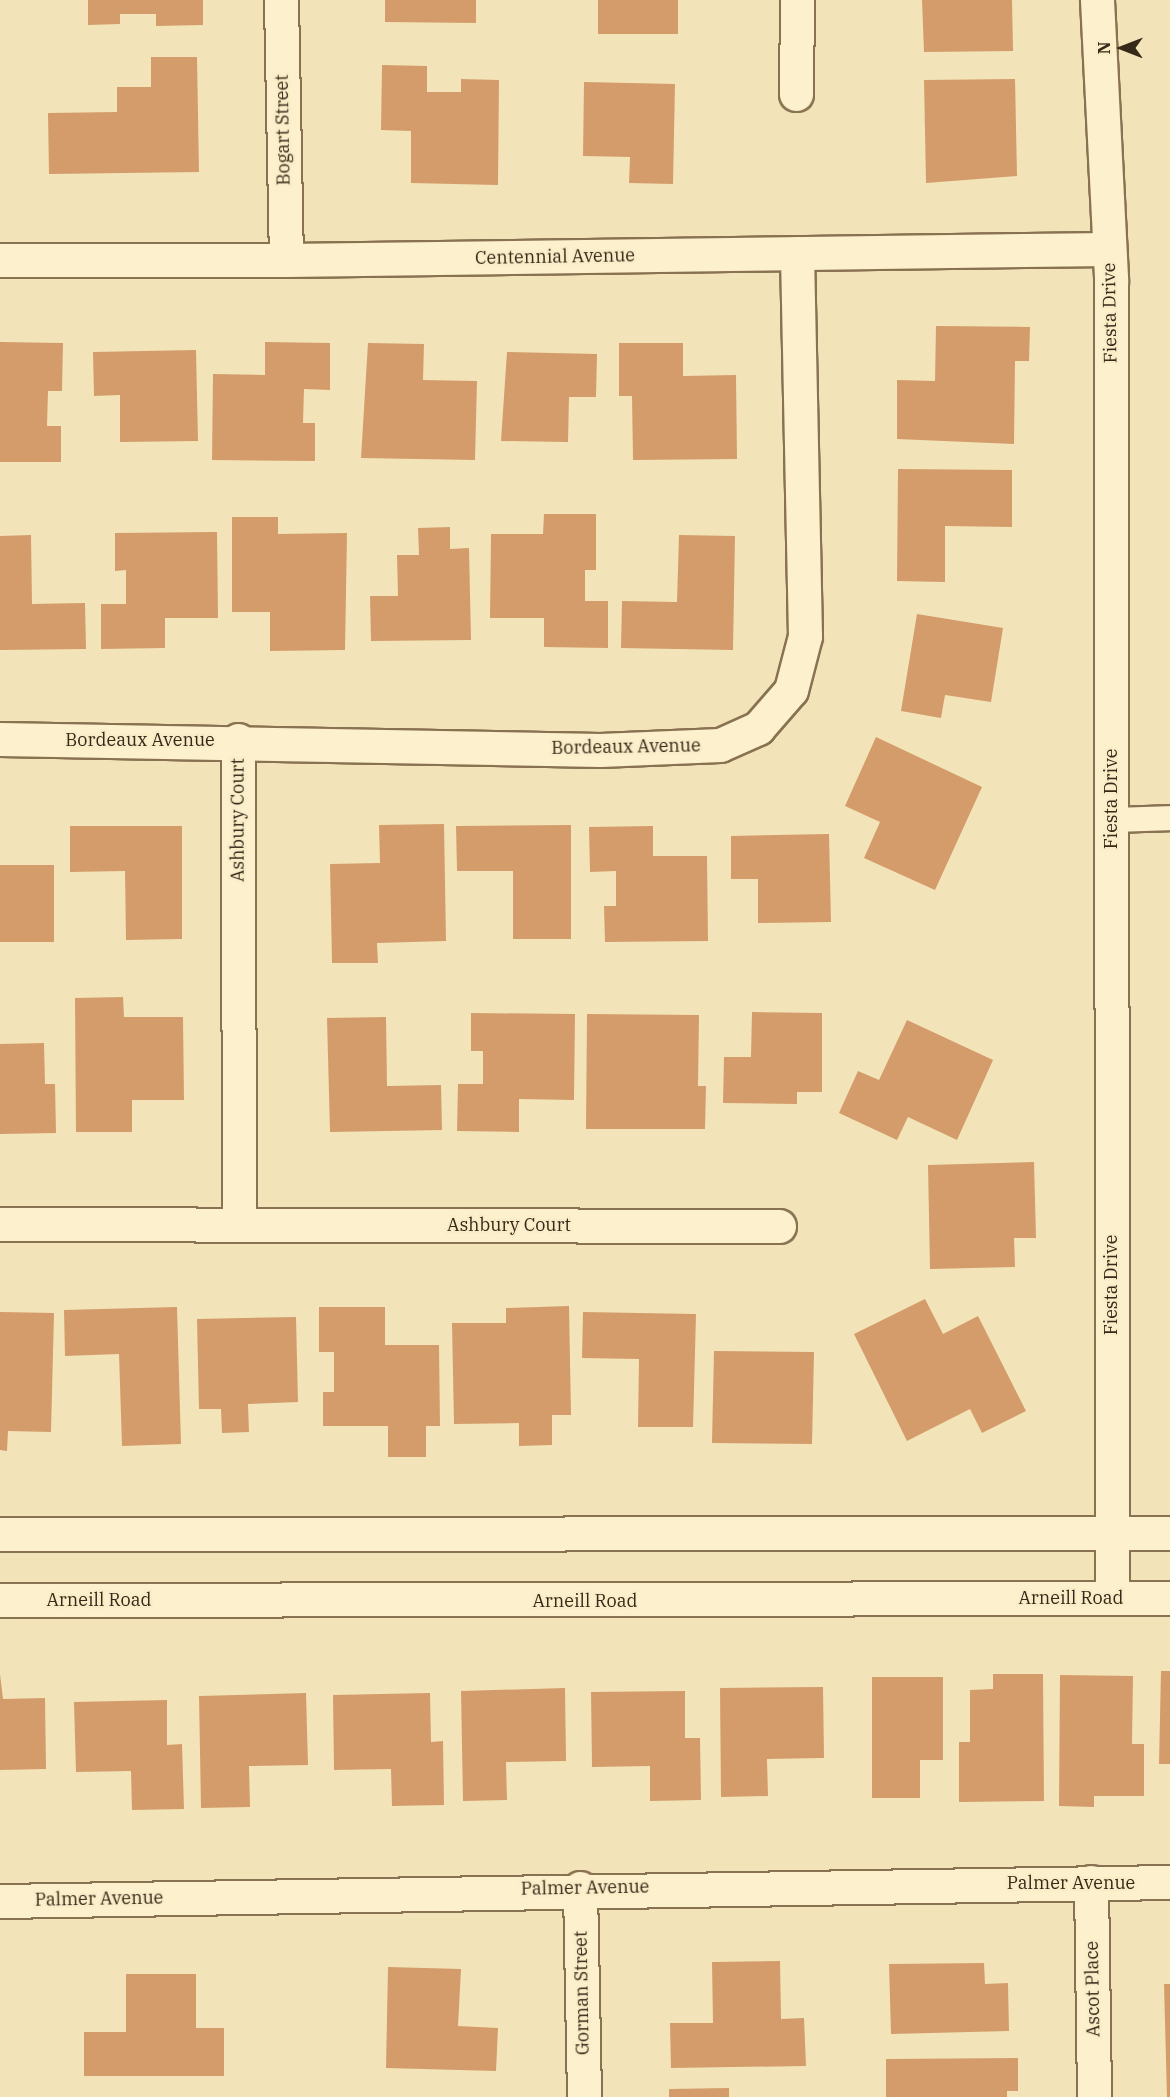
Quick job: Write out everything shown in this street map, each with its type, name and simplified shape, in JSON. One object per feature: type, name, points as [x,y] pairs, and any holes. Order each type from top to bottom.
[{"type":"street","name":"Bogart Street","points":[[281,0],[286,260]]},
{"type":"street","points":[[796,94],[797,0]]},
{"type":"street","name":"Fiesta Drive","points":[[1097,0],[1109,249],[1112,1598]]},
{"type":"street","name":"Centennial Avenue","points":[[0,260],[286,260],[1109,249]]},
{"type":"street","name":"Bordeaux Avenue","points":[[0,739],[238,740],[673,749],[720,744],[758,728],[791,690],[805,636],[797,253]]},
{"type":"street","name":"Ashbury Court","points":[[238,740],[239,1224]]},
{"type":"street","name":"Ashbury Court","points":[[0,1224],[779,1226]]},
{"type":"street","points":[[0,1534],[1170,1533]]},
{"type":"street","name":"Arneill Road","points":[[0,1600],[1170,1598]]},
{"type":"street","name":"Ascot Place","points":[[1091,1882],[1094,2097]]},
{"type":"street","name":"Palmer Avenue","points":[[0,1901],[580,1888],[1170,1882]]},
{"type":"street","name":"Gorman Street","points":[[580,1888],[584,2097]]},
{"type":"lane","points":[[1111,820],[1170,818]]},
{"type":"building","points":[[88,0],[203,0],[203,25],[156,26],[156,14],[120,14],[120,24],[88,25]]},
{"type":"building","points":[[385,0],[476,0],[476,23],[385,22]]},
{"type":"building","points":[[598,0],[678,0],[678,34],[598,34]]},
{"type":"building","points":[[922,0],[1012,0],[1013,51],[924,52]]},
{"type":"building","points":[[151,57],[197,57],[199,172],[49,174],[48,113],[117,112],[117,87],[151,87]]},
{"type":"building","points":[[382,65],[427,66],[427,92],[461,92],[461,79],[499,80],[498,185],[411,183],[411,131],[381,130]]},
{"type":"building","points":[[1015,79],[1017,176],[926,183],[924,80]]},
{"type":"building","points":[[584,82],[675,84],[673,184],[629,183],[630,157],[583,156]]},
{"type":"building","points":[[936,326],[1030,327],[1029,361],[1015,361],[1014,444],[897,439],[897,380],[935,381]]},
{"type":"building","points":[[0,342],[63,343],[62,391],[48,391],[47,426],[61,426],[61,462],[0,462]]},
{"type":"building","points":[[265,342],[330,343],[330,390],[304,389],[303,423],[315,423],[315,461],[212,460],[213,374],[265,375]]},
{"type":"building","points":[[368,343],[424,344],[423,380],[477,381],[475,460],[361,458]]},
{"type":"building","points":[[619,343],[683,343],[683,376],[736,375],[737,459],[633,460],[632,396],[619,396]]},
{"type":"building","points":[[196,350],[198,441],[120,442],[120,395],[94,396],[93,352]]},
{"type":"building","points":[[507,352],[597,354],[596,397],[569,397],[568,442],[501,441]]},
{"type":"building","points":[[898,469],[1012,470],[1012,527],[945,526],[945,582],[897,581]]},
{"type":"building","points":[[544,514],[596,514],[596,570],[585,570],[585,601],[608,601],[608,648],[544,647],[544,618],[490,618],[491,534],[543,534]]},
{"type":"building","points":[[232,517],[278,517],[278,534],[347,533],[345,650],[270,651],[270,612],[232,612]]},
{"type":"building","points":[[450,527],[450,549],[469,548],[471,640],[371,641],[370,596],[398,596],[397,555],[419,555],[418,528]]},
{"type":"building","points":[[217,532],[218,618],[165,618],[165,648],[101,649],[101,604],[126,604],[126,570],[115,571],[115,533]]},
{"type":"building","points":[[31,535],[32,604],[85,603],[86,649],[0,650],[0,536]]},
{"type":"building","points":[[679,535],[735,536],[733,650],[621,648],[622,601],[677,602]]},
{"type":"building","points":[[917,614],[1003,628],[991,702],[945,695],[941,718],[901,711]]},
{"type":"building","points":[[876,737],[982,787],[935,890],[864,858],[880,822],[845,806]]},
{"type":"building","points":[[444,824],[446,941],[377,943],[378,963],[332,963],[330,864],[380,863],[379,825]]},
{"type":"building","points":[[571,825],[571,939],[513,939],[513,871],[457,871],[456,826]]},
{"type":"building","points":[[70,826],[182,826],[182,939],[126,940],[125,871],[70,872]]},
{"type":"building","points":[[653,826],[653,856],[707,856],[708,941],[605,942],[604,906],[616,906],[616,871],[590,872],[589,827]]},
{"type":"building","points":[[829,834],[831,922],[758,923],[758,879],[731,879],[731,836]]},
{"type":"building","points":[[0,865],[54,865],[54,942],[0,942]]},
{"type":"building","points":[[123,997],[124,1017],[183,1017],[184,1100],[132,1100],[132,1132],[76,1132],[75,998]]},
{"type":"building","points":[[752,1012],[822,1013],[822,1092],[797,1092],[797,1104],[723,1103],[724,1057],[751,1057]]},
{"type":"building","points":[[471,1013],[575,1014],[574,1100],[519,1099],[519,1132],[457,1131],[458,1084],[483,1084],[483,1051],[471,1051]]},
{"type":"building","points":[[587,1014],[699,1015],[698,1086],[706,1086],[705,1129],[586,1129]]},
{"type":"building","points":[[386,1017],[387,1086],[441,1085],[442,1130],[330,1132],[327,1018]]},
{"type":"building","points":[[907,1020],[993,1060],[957,1140],[908,1117],[897,1140],[839,1113],[858,1071],[879,1080]]},
{"type":"building","points":[[44,1043],[45,1084],[55,1084],[56,1133],[0,1134],[0,1044]]},
{"type":"building","points":[[1034,1162],[1036,1238],[1014,1238],[1015,1267],[930,1269],[928,1165]]},
{"type":"building","points":[[925,1299],[943,1334],[978,1316],[1026,1411],[982,1433],[970,1409],[907,1441],[854,1334]]},
{"type":"building","points":[[569,1306],[571,1415],[552,1415],[552,1445],[519,1446],[519,1423],[454,1424],[452,1323],[506,1323],[506,1308]]},
{"type":"building","points":[[177,1307],[181,1444],[122,1446],[119,1354],[65,1356],[64,1310]]},
{"type":"building","points":[[319,1307],[385,1307],[385,1345],[439,1345],[440,1426],[426,1426],[426,1457],[388,1457],[388,1426],[323,1426],[323,1392],[334,1392],[334,1352],[319,1352]]},
{"type":"building","points":[[0,1312],[54,1313],[51,1432],[8,1431],[7,1451],[0,1450]]},
{"type":"building","points":[[583,1312],[696,1314],[693,1427],[638,1427],[639,1359],[582,1358]]},
{"type":"building","points":[[296,1317],[298,1402],[248,1404],[249,1432],[222,1433],[221,1409],[199,1409],[197,1319]]},
{"type":"building","points":[[714,1351],[814,1352],[812,1444],[712,1443]]},
{"type":"building","points":[[1161,1671],[1170,1671],[1170,1764],[1159,1764]]},
{"type":"building","points":[[0,1674],[3,1699],[45,1698],[46,1769],[0,1770]]},
{"type":"building","points":[[993,1674],[1043,1674],[1044,1801],[959,1802],[959,1742],[970,1742],[970,1690],[993,1689]]},
{"type":"building","points":[[1060,1675],[1133,1676],[1132,1744],[1144,1744],[1144,1796],[1094,1796],[1094,1807],[1059,1806]]},
{"type":"building","points":[[872,1677],[943,1677],[943,1760],[920,1760],[920,1798],[872,1798]]},
{"type":"building","points":[[823,1687],[824,1758],[767,1759],[768,1796],[721,1797],[720,1688]]},
{"type":"building","points":[[565,1688],[566,1761],[506,1762],[507,1800],[463,1801],[461,1691]]},
{"type":"building","points":[[685,1691],[685,1738],[700,1738],[701,1800],[650,1801],[650,1766],[592,1767],[591,1692]]},
{"type":"building","points":[[306,1693],[308,1765],[249,1766],[250,1807],[201,1808],[199,1696]]},
{"type":"building","points":[[430,1693],[431,1742],[443,1741],[444,1805],[392,1806],[391,1769],[334,1770],[333,1695]]},
{"type":"building","points":[[167,1700],[167,1745],[182,1744],[184,1809],[132,1810],[131,1771],[76,1772],[74,1702]]},
{"type":"building","points":[[780,1961],[781,2019],[804,2018],[806,2066],[671,2068],[670,2023],[713,2023],[712,1962]]},
{"type":"building","points":[[984,1963],[985,1984],[1008,1983],[1009,2031],[891,2034],[889,1964]]},
{"type":"building","points":[[388,1967],[461,1969],[458,2026],[498,2028],[496,2071],[386,2068]]},
{"type":"building","points":[[126,1974],[196,1974],[196,2028],[224,2028],[224,2076],[84,2076],[84,2032],[126,2032]]},
{"type":"building","points":[[1164,1984],[1170,1984],[1170,2097],[1167,2097]]},
{"type":"building","points":[[1018,2058],[1018,2091],[1007,2091],[1007,2097],[886,2097],[886,2059]]},
{"type":"building","points":[[729,2088],[729,2097],[669,2097],[669,2089]]}]
